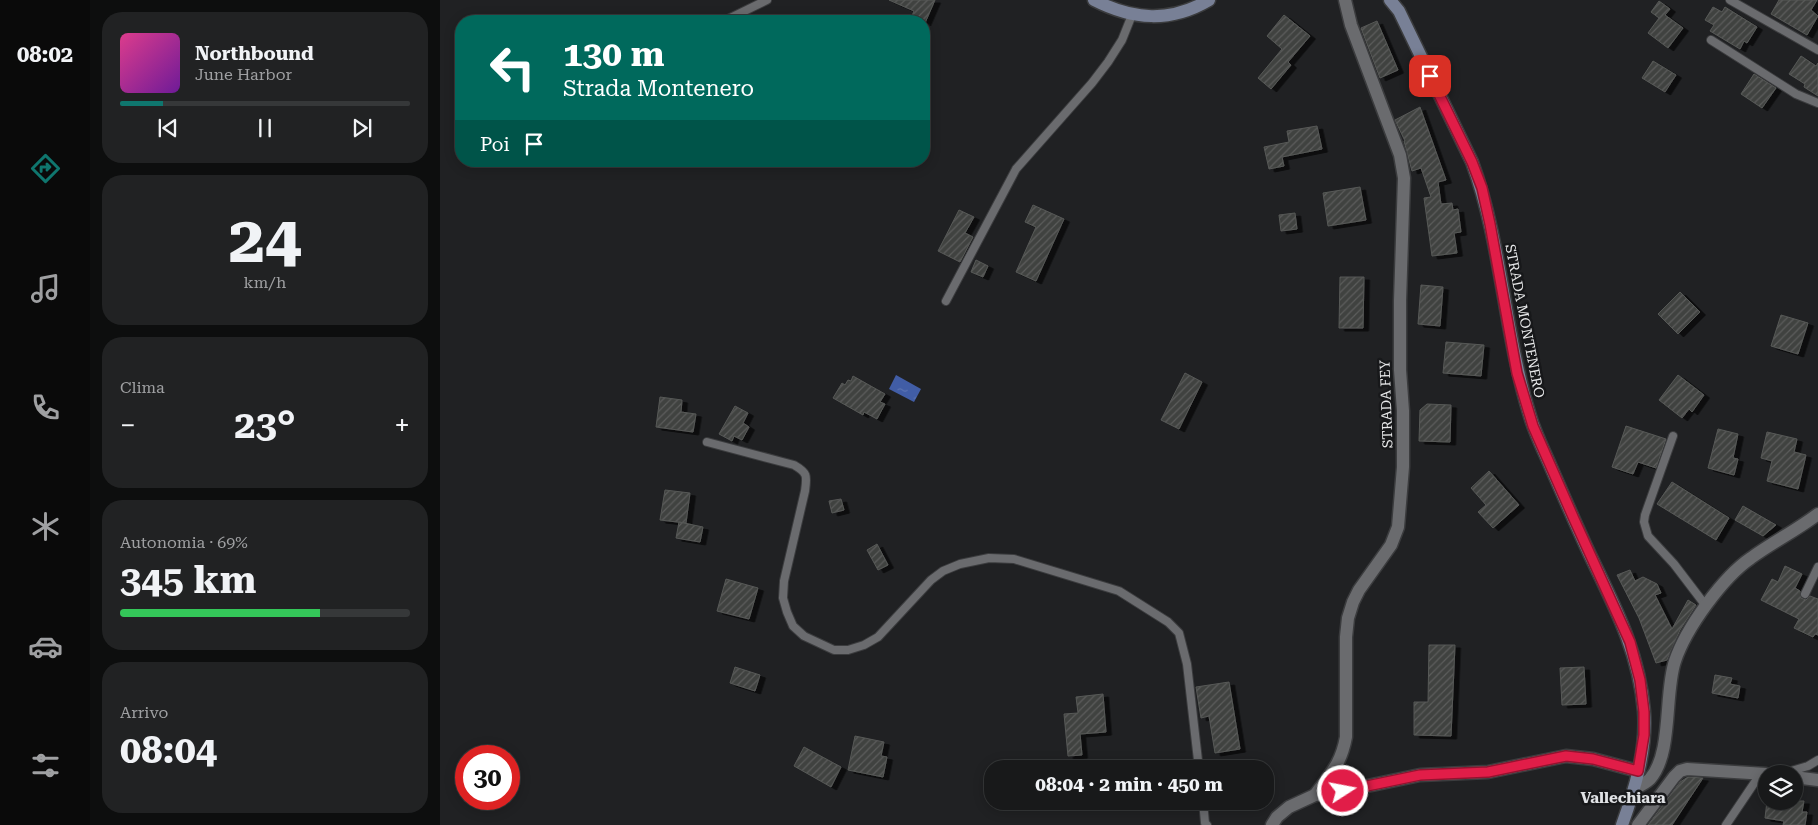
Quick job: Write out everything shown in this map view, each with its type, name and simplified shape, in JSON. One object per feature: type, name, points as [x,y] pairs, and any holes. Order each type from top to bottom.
[{"type":"main road","points":[[1094,0],[1109,8],[1132,15],[1157,16],[1174,14],[1198,7],[1209,0]]},
{"type":"main road","name":"STRADA MONTENERO","points":[[1390,0],[1398,11],[1472,162],[1482,188],[1517,373],[1533,426],[1630,642],[1640,680],[1644,712],[1644,735],[1634,789],[1622,825]]},
{"type":"street","name":"STRADA FEY","points":[[1315,795],[1340,760],[1344,749],[1347,716],[1346,636],[1348,618],[1359,590],[1391,544],[1398,527],[1403,467],[1400,301],[1404,178],[1400,155],[1351,25],[1344,0]]},
{"type":"street","points":[[1634,789],[1650,779],[1658,764],[1664,742],[1671,677],[1675,661],[1706,606],[1735,570],[1817,516]]},
{"type":"street","name":"STRADA FEY","points":[[1272,825],[1277,817],[1289,807],[1315,795],[1420,775],[1488,772],[1566,756],[1593,759],[1638,771]]},
{"type":"street","points":[[1638,825],[1680,771],[1687,769],[1758,774]]},
{"type":"street","points":[[1803,778],[1818,780]]},
{"type":"lane","points":[[736,15],[767,0]]},
{"type":"lane","points":[[1730,0],[1818,50]]},
{"type":"lane","points":[[946,301],[1016,169],[1092,83],[1108,62],[1122,40],[1132,15]]},
{"type":"lane","points":[[1711,40],[1796,94],[1818,104]]},
{"type":"lane","points":[[1673,436],[1645,515],[1645,527],[1648,536],[1674,564],[1706,606]]},
{"type":"lane","points":[[707,442],[794,465],[803,470],[806,478],[805,491],[784,581],[783,598],[794,626],[804,636],[834,650],[848,650],[864,645],[878,637],[920,591],[937,576],[960,564],[989,558],[1014,559],[1119,590],[1168,622],[1179,633],[1187,664],[1198,760]]},
{"type":"lane","points":[[1805,594],[1818,567]]},
{"type":"lane","points":[[1803,767],[1818,760]]},
{"type":"lane","points":[[1726,825],[1758,782]]},
{"type":"lane","points":[[1204,810],[1205,823],[1207,825]]},
{"type":"water","points":[[896,375],[921,389],[914,402],[889,389]]},
{"type":"building","points":[[889,0],[935,0],[928,15],[912,15],[914,11]]},
{"type":"building","points":[[1779,0],[1817,0],[1811,10],[1818,16],[1807,35],[1771,14]]},
{"type":"building","points":[[1659,1],[1670,9],[1665,15],[1683,28],[1668,48],[1648,33],[1659,18],[1651,12]]},
{"type":"building","points":[[1713,7],[1722,12],[1725,7],[1757,27],[1747,43],[1744,41],[1740,49],[1710,31],[1714,25],[1705,20]]},
{"type":"building","points":[[1284,15],[1310,36],[1288,62],[1291,65],[1271,89],[1258,78],[1282,49],[1267,36]]},
{"type":"building","points":[[1377,21],[1398,70],[1380,78],[1361,28]]},
{"type":"building","points":[[1801,56],[1816,66],[1818,63],[1818,96],[1804,87],[1805,84],[1789,74]]},
{"type":"building","points":[[1653,61],[1676,75],[1665,92],[1642,78]]},
{"type":"building","points":[[1754,74],[1776,88],[1762,108],[1741,94]]},
{"type":"building","points":[[1420,107],[1446,180],[1438,182],[1441,204],[1452,203],[1453,210],[1458,209],[1461,232],[1454,233],[1457,253],[1432,256],[1424,198],[1431,197],[1421,168],[1412,171],[1405,141],[1395,120]]},
{"type":"building","points":[[1317,126],[1322,149],[1282,157],[1284,166],[1269,169],[1264,147],[1289,142],[1287,131]]},
{"type":"building","points":[[1360,187],[1366,220],[1328,226],[1323,193]]},
{"type":"building","points":[[1033,205],[1064,219],[1036,281],[1016,272],[1036,227],[1025,222]]},
{"type":"building","points":[[959,210],[974,217],[965,233],[973,237],[960,262],[938,251]]},
{"type":"building","points":[[1295,213],[1297,229],[1281,231],[1279,215]]},
{"type":"building","points":[[976,260],[988,266],[983,277],[971,272]]},
{"type":"building","points":[[1340,277],[1364,277],[1363,328],[1339,328]]},
{"type":"building","points":[[1421,285],[1443,287],[1440,326],[1418,324]]},
{"type":"building","points":[[1680,292],[1700,312],[1678,334],[1658,314]]},
{"type":"building","points":[[1781,315],[1808,323],[1798,354],[1771,346]]},
{"type":"building","points":[[1446,342],[1484,345],[1481,376],[1443,373]]},
{"type":"building","points":[[1185,373],[1202,382],[1179,429],[1161,420]]},
{"type":"building","points":[[1678,375],[1704,395],[1692,412],[1689,409],[1682,418],[1659,400]]},
{"type":"building","points":[[853,376],[885,394],[880,402],[885,404],[877,419],[864,412],[863,415],[833,398],[842,383],[845,385],[848,380],[851,381]]},
{"type":"building","points":[[660,397],[682,400],[681,412],[696,414],[693,432],[656,427]]},
{"type":"building","points":[[1427,404],[1451,405],[1450,442],[1419,441],[1420,410]]},
{"type":"building","points":[[735,406],[748,413],[743,423],[749,427],[742,440],[734,436],[732,441],[719,434]]},
{"type":"building","points":[[1626,426],[1666,439],[1656,468],[1638,462],[1633,474],[1612,467]]},
{"type":"building","points":[[1718,429],[1738,434],[1733,458],[1738,459],[1734,475],[1708,468]]},
{"type":"building","points":[[1767,432],[1797,439],[1794,452],[1806,455],[1798,489],[1767,481],[1772,461],[1761,458]]},
{"type":"building","points":[[1489,471],[1519,505],[1493,528],[1478,512],[1486,505],[1471,488]]},
{"type":"building","points":[[1672,482],[1729,518],[1716,540],[1657,504]]},
{"type":"building","points":[[665,490],[690,493],[686,523],[660,520]]},
{"type":"building","points":[[841,499],[844,510],[832,513],[829,501]]},
{"type":"building","points":[[1743,506],[1776,525],[1763,536],[1735,520]]},
{"type":"building","points":[[679,522],[703,527],[700,542],[676,538]]},
{"type":"building","points":[[877,544],[888,565],[878,570],[867,550]]},
{"type":"building","points":[[1785,566],[1802,574],[1795,588],[1800,591],[1801,598],[1806,600],[1810,596],[1818,599],[1818,635],[1815,634],[1813,637],[1794,628],[1799,619],[1761,600],[1772,579],[1778,582]]},
{"type":"building","points":[[1630,570],[1635,581],[1643,577],[1657,584],[1661,593],[1655,595],[1672,629],[1688,600],[1696,605],[1680,630],[1667,660],[1656,663],[1639,618],[1617,575]]},
{"type":"building","points":[[726,579],[758,588],[749,619],[717,611]]},
{"type":"building","points":[[1429,645],[1455,645],[1451,736],[1414,735],[1414,702],[1428,702]]},
{"type":"building","points":[[735,667],[760,675],[755,691],[730,683]]},
{"type":"building","points":[[1584,667],[1586,704],[1562,705],[1560,668]]},
{"type":"building","points":[[1715,675],[1732,678],[1730,684],[1740,686],[1738,698],[1712,693]]},
{"type":"building","points":[[1229,682],[1240,749],[1215,753],[1209,716],[1201,718],[1196,687]]},
{"type":"building","points":[[1103,694],[1106,732],[1080,734],[1082,755],[1068,756],[1064,714],[1078,713],[1076,697]]},
{"type":"building","points":[[855,736],[884,742],[881,756],[887,757],[883,777],[848,770]]},
{"type":"building","points":[[804,747],[841,767],[831,787],[794,766]]},
{"type":"building","points":[[1688,777],[1703,778],[1672,825],[1648,825],[1680,782]]},
{"type":"building","points":[[1766,810],[1802,810],[1802,812],[1807,812],[1805,825],[1783,825],[1784,821],[1765,818]]},
{"type":"district","name":"Vallechiara","points":[[1623,798]]},
{"type":"route","points":[[1343,791],[1420,775],[1488,772],[1566,756],[1581,756],[1638,771],[1644,735],[1644,712],[1640,680],[1630,642],[1533,426],[1517,373],[1482,188],[1472,162],[1430,76]]}]
